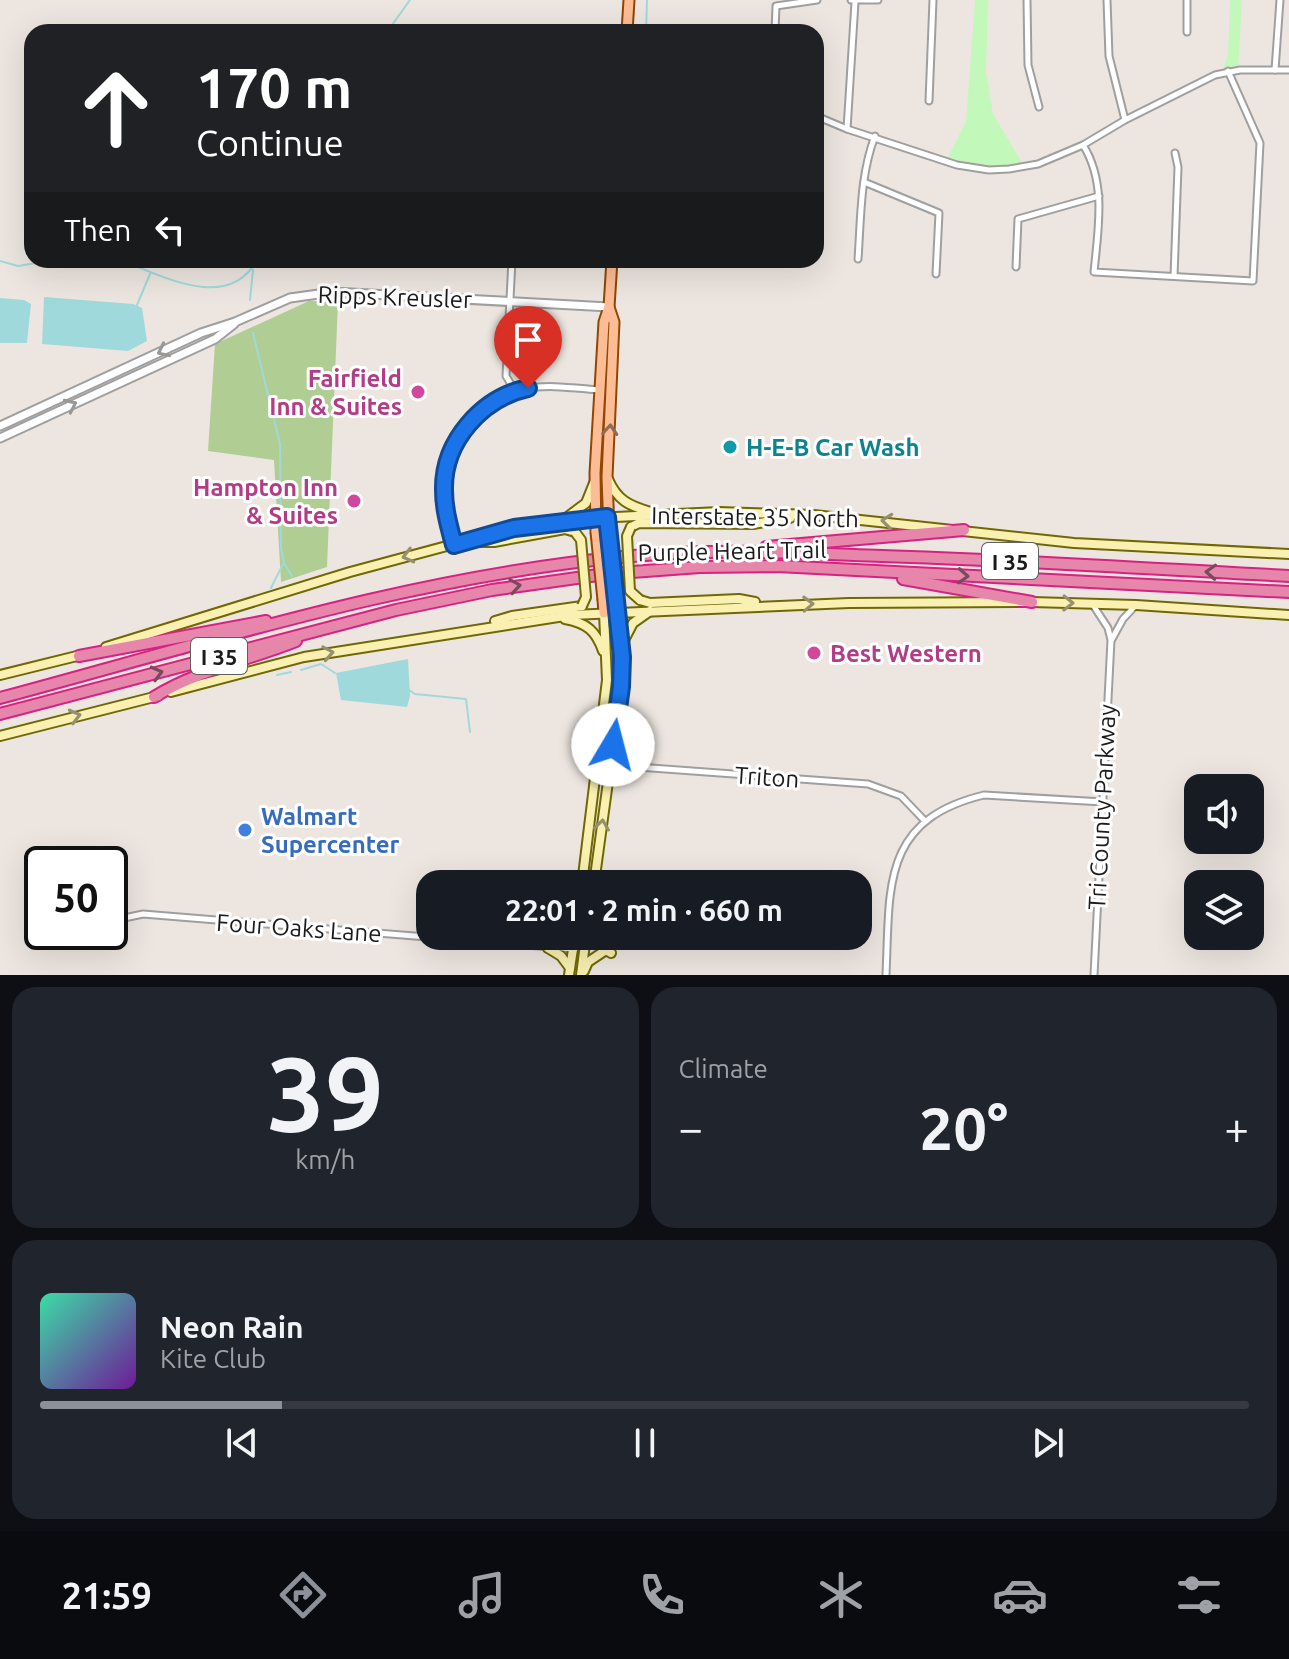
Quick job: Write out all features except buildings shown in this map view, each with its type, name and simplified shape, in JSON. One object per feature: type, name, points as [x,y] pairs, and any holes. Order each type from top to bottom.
[{"type":"highway","points":[[730,550],[964,530]]},
{"type":"highway","name":"Purple Heart Trail","points":[[0,698],[422,587],[498,572],[621,557],[730,550],[1289,576]]},
{"type":"highway","name":"Purple Heart Trail","points":[[0,714],[336,625],[492,590],[605,574],[745,566],[1289,592]]},
{"type":"highway","points":[[857,571],[1032,602]]},
{"type":"highway","points":[[79,656],[319,613]]},
{"type":"highway","points":[[154,697],[204,672],[274,650],[336,625]]},
{"type":"main road","points":[[628,24],[629,0]]},
{"type":"main road","points":[[584,870],[607,664],[595,483],[604,322],[609,307],[611,268]]},
{"type":"main road","points":[[596,870],[621,687],[621,646],[607,517],[614,322],[609,307]]},
{"type":"main road","points":[[607,477],[613,491],[626,504],[660,514]]},
{"type":"main road","points":[[560,521],[581,508],[595,483]]},
{"type":"main road","name":"Interstate 35 North","points":[[0,675],[79,656],[337,576],[514,528],[560,521],[660,514],[814,515],[1074,543],[1289,554]]},
{"type":"main road","points":[[776,605],[739,599],[650,603],[640,600],[630,591],[627,536],[631,527],[639,523],[753,524],[814,515]]},
{"type":"main road","points":[[456,633],[512,616],[582,606],[586,597],[581,540],[575,532],[565,529],[494,542],[458,543]]},
{"type":"main road","points":[[0,736],[293,660],[556,617],[776,605],[1032,602],[1289,615]]},
{"type":"main road","points":[[621,646],[633,623],[651,611]]},
{"type":"main road","points":[[556,617],[579,621],[592,630],[598,637],[607,664]]},
{"type":"main road","points":[[551,950],[561,956],[570,972]]},
{"type":"main road","points":[[570,972],[573,950]]},
{"type":"main road","points":[[582,975],[584,950]]},
{"type":"main road","points":[[582,975],[588,962],[607,952],[604,950]]},
{"type":"street","points":[[775,24],[776,6],[817,0]]},
{"type":"street","points":[[847,129],[853,1],[878,0]]},
{"type":"street","points":[[929,101],[933,0]]},
{"type":"street","points":[[1027,0],[1028,65],[1039,107]]},
{"type":"street","points":[[1107,0],[1109,56],[1125,120]]},
{"type":"street","points":[[1187,0],[1187,32]]},
{"type":"street","points":[[1275,70],[1280,0]]},
{"type":"street","points":[[824,119],[957,165],[989,170],[1038,164],[1083,145],[1125,120],[1215,75],[1228,71],[1289,70]]},
{"type":"street","points":[[1083,145],[1094,167],[1099,196],[1094,272],[1253,281],[1260,143],[1228,71]]},
{"type":"street","points":[[858,259],[867,156],[875,136]]},
{"type":"street","points":[[1174,276],[1178,167],[1175,153]]},
{"type":"street","points":[[864,182],[939,213],[936,274]]},
{"type":"street","points":[[1016,267],[1018,219],[1099,196]]},
{"type":"street","points":[[512,268],[506,376],[515,391]]},
{"type":"street","name":"Ripps Kreusler","points":[[0,426],[175,345],[290,298],[320,292],[609,307]]},
{"type":"street","name":"Ripps Kreusler","points":[[0,438],[215,339],[235,322]]},
{"type":"street","points":[[458,543],[446,513],[444,490],[451,456],[476,415],[494,401],[515,391],[545,387],[600,390]]},
{"type":"street","points":[[1092,604],[1108,628],[1111,640]]},
{"type":"street","points":[[1111,640],[1123,619],[1136,605]]},
{"type":"street","name":"Tri County Parkway","points":[[1094,975],[1111,640]]},
{"type":"street","name":"Triton","points":[[597,764],[868,784],[901,796],[924,820]]},
{"type":"street","points":[[886,975],[893,874],[905,847],[924,820],[966,799],[984,795],[1103,802]]},
{"type":"street","name":"Four Oaks Lane","points":[[128,917],[143,914],[416,937]]},
{"type":"green space","points":[[975,0],[988,0],[986,72],[993,114],[1024,166],[989,170],[946,161],[966,121]]},
{"type":"green space","points":[[1230,0],[1242,0],[1238,70],[1222,73],[1228,54]]},
{"type":"green space","points":[[309,301],[338,302],[327,567],[281,582],[274,460],[208,451],[215,344]]},
{"type":"water","points":[[44,297],[133,304],[142,308],[147,341],[128,351],[42,344]]},
{"type":"water","points":[[0,298],[24,300],[31,304],[27,343],[0,343]]},
{"type":"water","points":[[408,659],[410,696],[407,707],[341,700],[336,673]]},
{"type":"waterway","points":[[393,24],[410,0]]},
{"type":"waterway","points":[[646,24],[647,0]]},
{"type":"waterway","points":[[0,261],[24,265]]},
{"type":"waterway","points":[[141,268],[174,281],[212,287],[229,284],[244,276],[250,268]]},
{"type":"waterway","points":[[250,300],[253,270]]},
{"type":"waterway","points":[[137,305],[150,274]]},
{"type":"waterway","points":[[253,333],[280,444],[281,548],[284,563],[292,576]]},
{"type":"waterway","points":[[271,588],[283,564]]},
{"type":"waterway","points":[[301,670],[321,664],[335,673]]},
{"type":"waterway","points":[[277,675],[291,672]]},
{"type":"waterway","points":[[409,690],[415,694],[466,699],[470,732]]},
{"type":"place","name":"Fairfield Inn & Suites","points":[[418,392]]},
{"type":"place","name":"H-E-B Car Wash","points":[[730,447]]},
{"type":"place","name":"Hampton Inn & Suites","points":[[354,501]]},
{"type":"place","name":"Best Western","points":[[814,653]]},
{"type":"place","name":"Walmart Supercenter","points":[[245,830]]},
{"type":"route","points":[[528,388],[494,401],[467,426],[455,445],[447,467],[444,490],[446,513],[454,545],[514,528],[607,517],[622,657],[613,745]]}]
